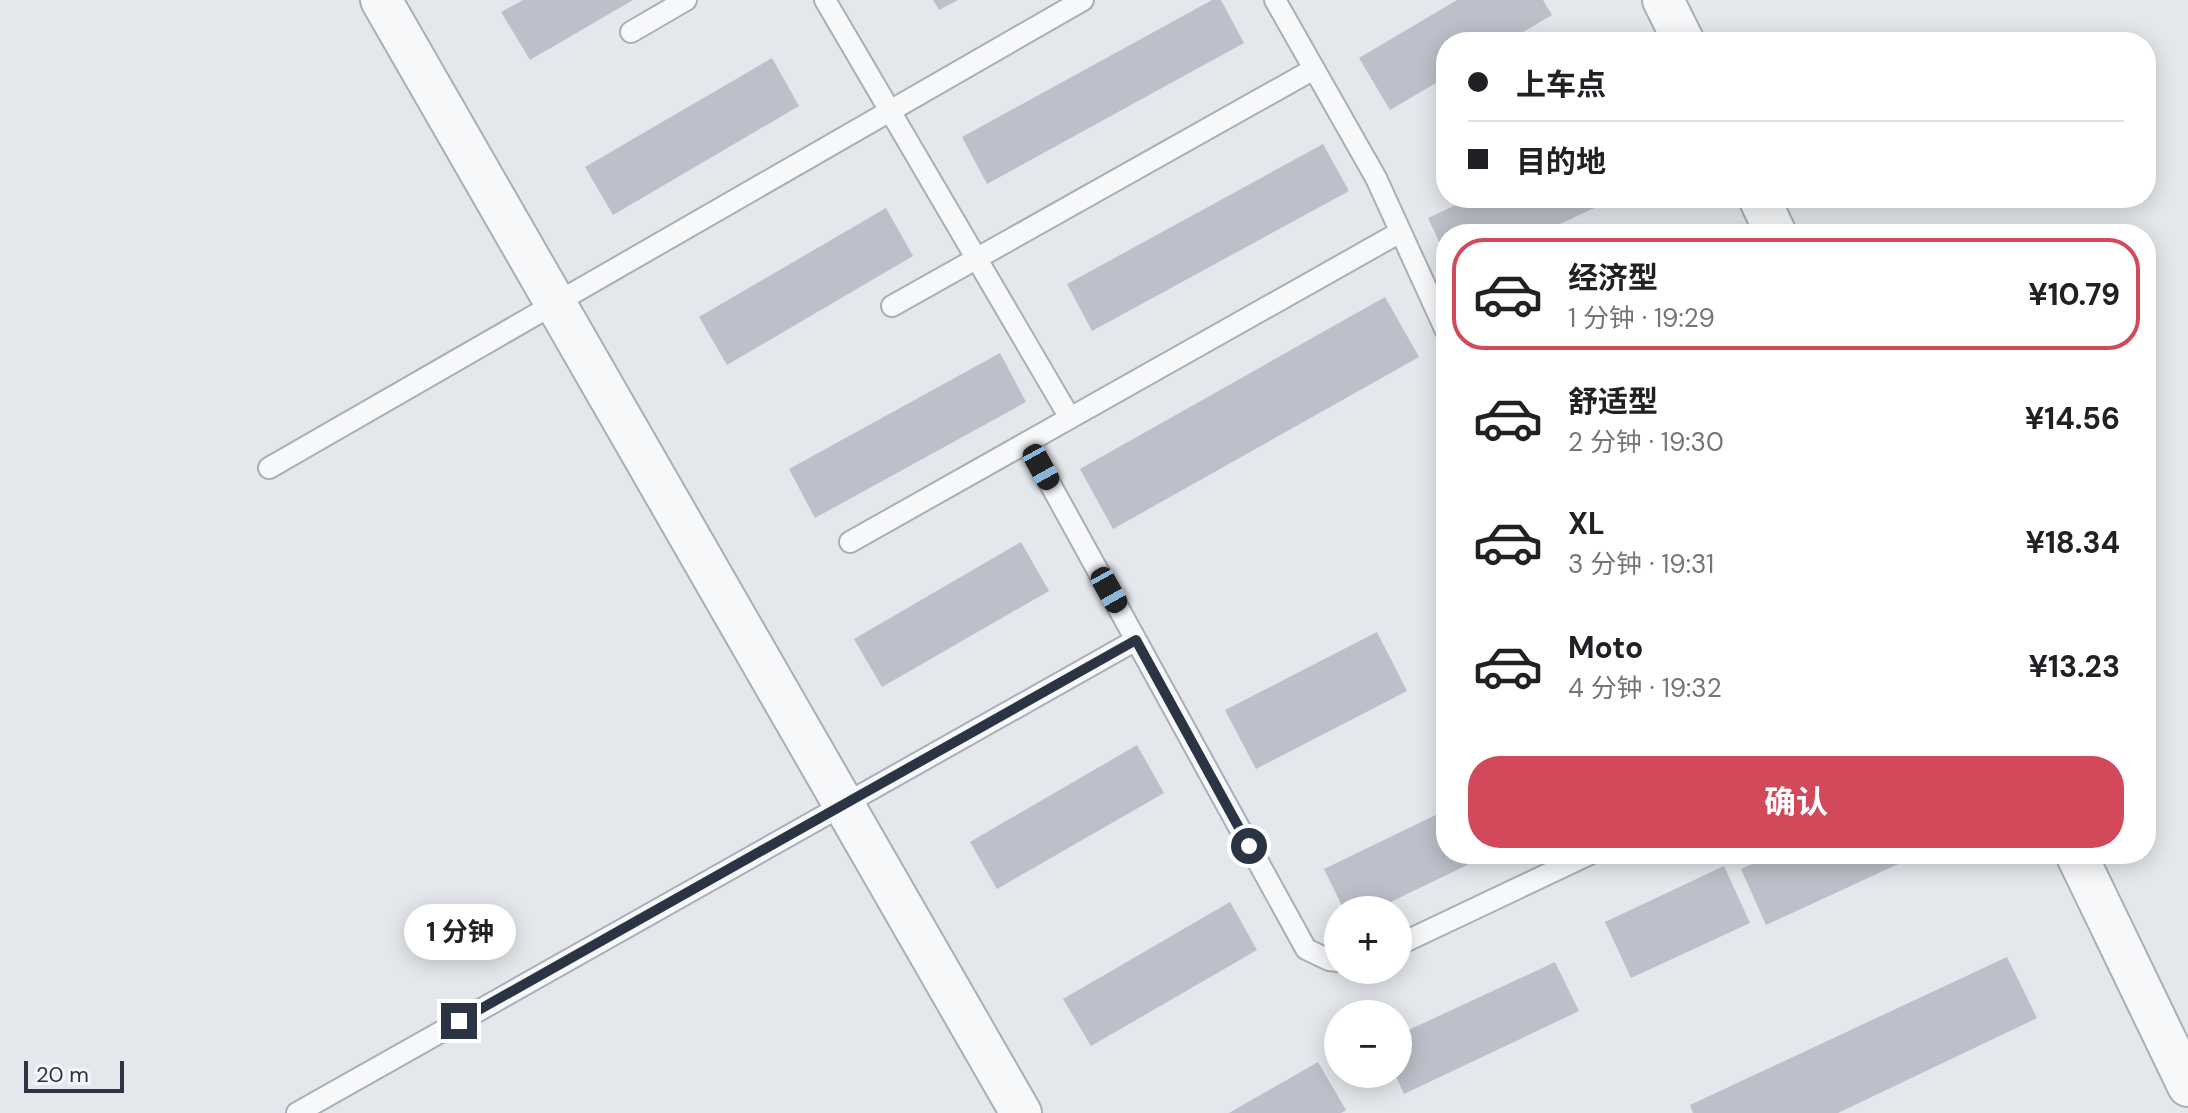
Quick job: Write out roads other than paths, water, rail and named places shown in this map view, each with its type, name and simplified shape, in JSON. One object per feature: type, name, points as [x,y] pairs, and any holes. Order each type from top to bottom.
[{"type":"street","points":[[381,0],[1021,1113]]},
{"type":"street","points":[[1663,0],[1679,32]]},
{"type":"street","points":[[2081,864],[2188,1086]]},
{"type":"lane","points":[[631,32],[686,0]]},
{"type":"lane","points":[[825,0],[1070,418]]},
{"type":"lane","points":[[269,468],[1083,0]]},
{"type":"lane","points":[[1275,0],[1376,178],[1436,309]]},
{"type":"lane","points":[[892,306],[1314,69]]},
{"type":"lane","points":[[850,542],[1395,235]]},
{"type":"lane","points":[[1027,442],[1306,949],[1324,958]]},
{"type":"lane","points":[[297,1113],[1136,640]]},
{"type":"lane","points":[[1412,938],[1569,864]]}]
